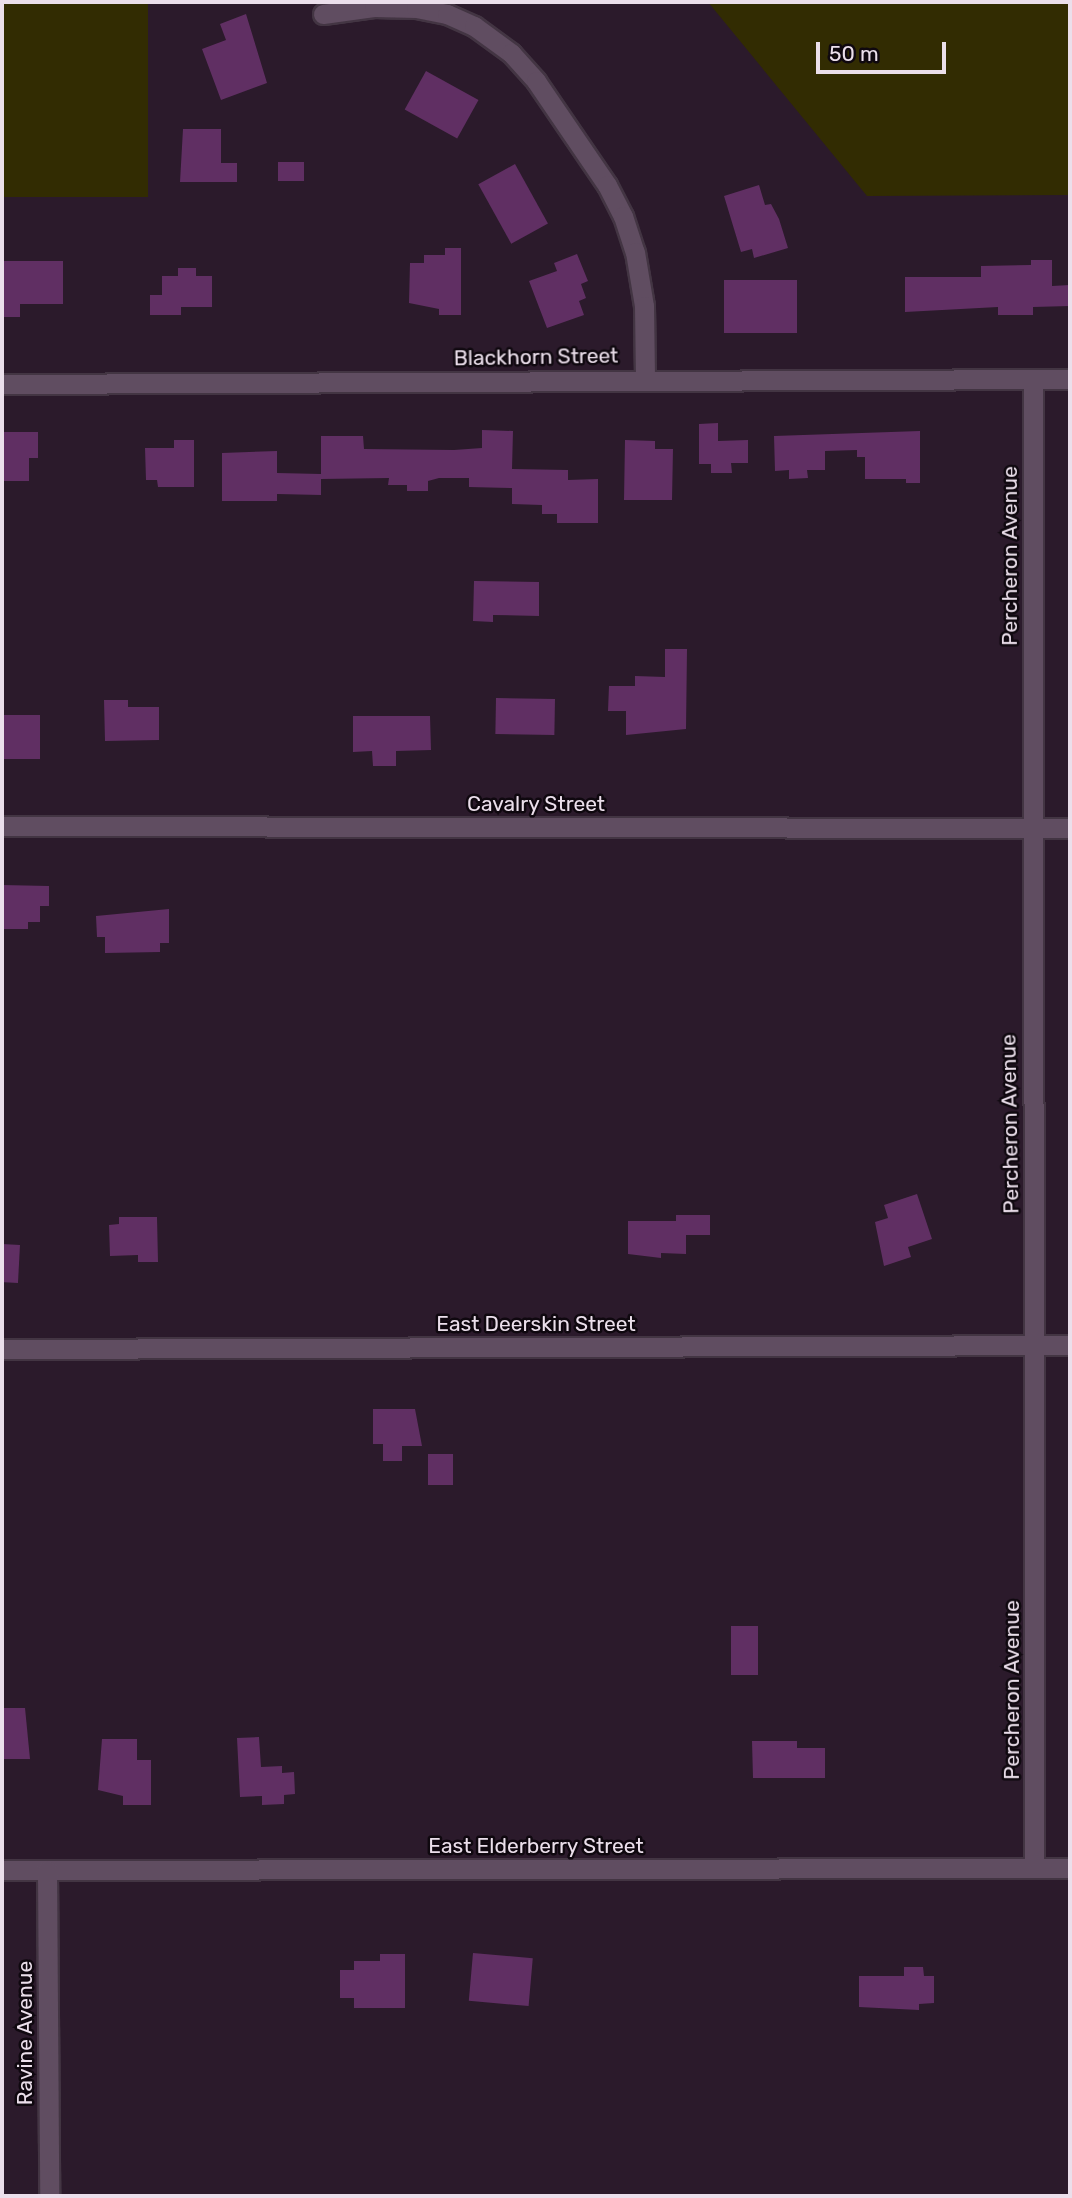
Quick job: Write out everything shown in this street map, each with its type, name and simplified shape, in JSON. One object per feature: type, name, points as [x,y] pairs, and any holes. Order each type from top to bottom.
[{"type":"street","points":[[323,13],[374,7],[416,8],[447,14],[474,26],[511,53],[536,81],[607,185],[627,228],[644,306],[645,379]]},
{"type":"street","name":"Percheron Avenue","points":[[1032,379],[1034,1868]]},
{"type":"street","name":"Blackhorn Street","points":[[2,384],[1070,379]]},
{"type":"street","name":"Cavalry Street","points":[[2,826],[1070,828]]},
{"type":"street","name":"East Deerskin Street","points":[[2,1349],[1070,1345]]},
{"type":"street","name":"East Elderberry Street","points":[[2,1870],[1070,1868]]},
{"type":"street","name":"Ravine Avenue","points":[[47,1870],[49,2196]]},
{"type":"shaded area","points":[[2,2],[148,2],[148,197],[2,197]]},
{"type":"shaded area","points":[[708,2],[1070,2],[1070,195],[867,196]]},
{"type":"building","points":[[246,14],[267,83],[221,100],[202,49],[226,40],[220,24]]},
{"type":"building","points":[[426,71],[478,100],[457,139],[405,109]]},
{"type":"building","points":[[183,129],[221,129],[221,163],[237,163],[237,182],[180,182]]},
{"type":"building","points":[[278,162],[304,162],[304,181],[278,181]]},
{"type":"building","points":[[515,164],[548,223],[511,244],[478,184]]},
{"type":"building","points":[[759,185],[765,205],[771,204],[779,219],[788,248],[754,258],[752,249],[741,252],[724,196]]},
{"type":"building","points":[[445,248],[461,248],[461,315],[439,315],[439,309],[409,303],[410,263],[424,263],[424,255],[445,255]]},
{"type":"building","points":[[577,254],[588,281],[581,284],[586,298],[579,301],[584,315],[547,328],[529,281],[557,271],[554,263]]},
{"type":"building","points":[[1031,260],[1052,260],[1052,286],[1070,285],[1070,306],[1033,307],[1033,315],[998,315],[998,307],[905,312],[905,277],[981,277],[981,266],[1031,265]]},
{"type":"building","points":[[2,261],[63,261],[63,304],[20,304],[20,317],[2,317]]},
{"type":"building","points":[[178,268],[196,268],[196,276],[212,276],[212,307],[181,307],[181,315],[150,315],[150,295],[162,295],[162,276],[178,276]]},
{"type":"building","points":[[724,280],[797,280],[797,333],[724,333]]},
{"type":"building","points":[[718,423],[718,441],[748,440],[748,463],[731,463],[732,473],[711,473],[711,464],[699,464],[699,424]]},
{"type":"building","points":[[482,430],[513,431],[512,469],[568,470],[568,480],[598,479],[598,523],[557,523],[557,514],[542,514],[542,505],[512,504],[512,488],[469,487],[469,478],[439,478],[428,481],[428,491],[407,491],[407,485],[388,485],[389,478],[321,479],[321,495],[277,494],[277,501],[222,501],[222,453],[277,451],[277,473],[321,474],[321,436],[363,436],[364,449],[454,450],[482,448]]},
{"type":"building","points":[[920,431],[920,483],[906,483],[906,479],[865,479],[865,457],[857,457],[857,450],[825,451],[825,470],[807,470],[808,478],[789,479],[789,470],[775,471],[774,436]]},
{"type":"building","points":[[2,432],[38,432],[38,458],[29,458],[29,481],[2,481]]},
{"type":"building","points":[[174,440],[194,440],[194,487],[158,487],[157,480],[146,480],[145,448],[174,448]]},
{"type":"building","points":[[625,440],[655,441],[655,449],[673,449],[672,500],[624,500]]},
{"type":"building","points":[[474,581],[539,582],[539,616],[493,615],[493,622],[473,621]]},
{"type":"building","points":[[665,649],[687,649],[686,729],[626,735],[626,711],[608,711],[609,686],[635,686],[635,676],[665,677]]},
{"type":"building","points":[[496,698],[555,699],[554,735],[495,734]]},
{"type":"building","points":[[104,700],[128,700],[128,707],[159,707],[159,740],[105,741]]},
{"type":"building","points":[[2,715],[40,715],[40,759],[2,759]]},
{"type":"building","points":[[353,716],[430,716],[431,750],[396,751],[396,766],[373,766],[372,751],[353,752]]},
{"type":"building","points":[[2,885],[49,886],[49,906],[40,906],[40,922],[28,922],[28,929],[2,929]]},
{"type":"building","points":[[169,909],[169,943],[160,943],[160,952],[105,953],[105,937],[97,937],[96,916]]},
{"type":"building","points":[[917,1194],[932,1239],[908,1247],[911,1257],[884,1266],[875,1222],[888,1218],[884,1205]]},
{"type":"building","points":[[676,1215],[710,1215],[710,1235],[686,1235],[686,1254],[661,1253],[661,1258],[628,1254],[628,1221],[676,1221]]},
{"type":"building","points":[[119,1217],[157,1217],[158,1262],[138,1262],[138,1255],[110,1256],[109,1225],[119,1224]]},
{"type":"building","points":[[2,1244],[20,1245],[18,1283],[2,1282]]},
{"type":"building","points":[[373,1409],[415,1409],[422,1446],[402,1446],[402,1461],[383,1461],[383,1444],[373,1444]]},
{"type":"building","points":[[428,1454],[453,1454],[453,1485],[428,1485]]},
{"type":"building","points":[[731,1626],[758,1626],[758,1675],[731,1675]]},
{"type":"building","points":[[2,1708],[25,1708],[30,1759],[2,1759]]},
{"type":"building","points":[[259,1737],[261,1767],[282,1766],[282,1773],[294,1772],[295,1794],[284,1795],[284,1804],[262,1805],[262,1796],[240,1797],[237,1738]]},
{"type":"building","points":[[102,1739],[137,1739],[137,1760],[151,1760],[151,1805],[123,1805],[123,1796],[98,1790]]},
{"type":"building","points":[[752,1741],[797,1741],[797,1748],[825,1748],[825,1778],[753,1778]]},
{"type":"building","points":[[473,1953],[533,1958],[529,2006],[469,2001]]},
{"type":"building","points":[[380,1954],[405,1954],[405,2008],[354,2008],[354,1998],[340,1998],[340,1970],[354,1970],[354,1961],[380,1961]]},
{"type":"building","points":[[904,1967],[923,1967],[924,1976],[934,1976],[934,2003],[919,2004],[919,2010],[859,2007],[859,1976],[904,1976]]}]
